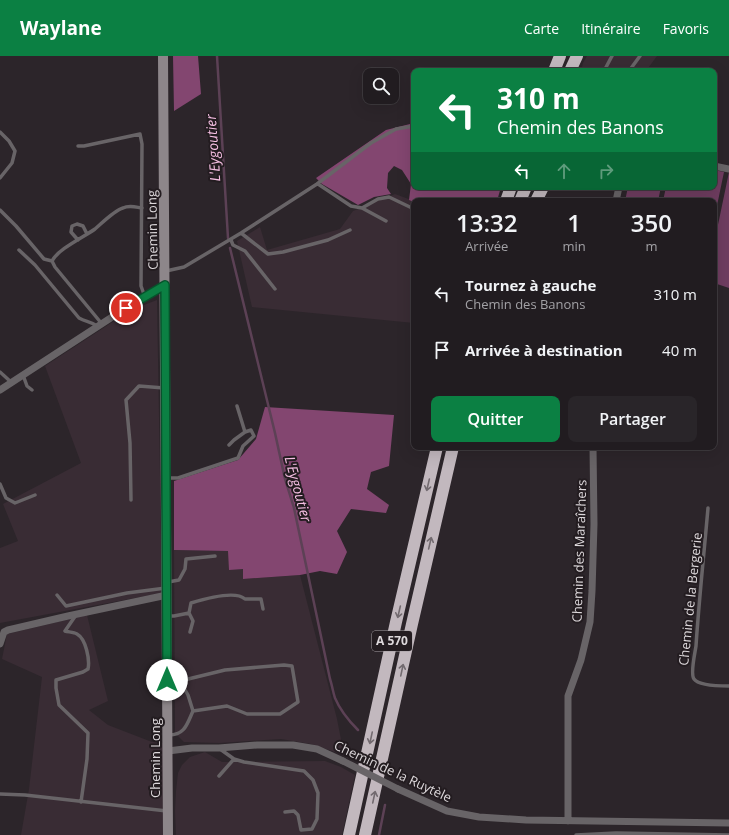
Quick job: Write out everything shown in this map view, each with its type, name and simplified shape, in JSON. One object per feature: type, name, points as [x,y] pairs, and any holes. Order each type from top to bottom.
[{"type":"highway","points":[[555,68],[560,56]]},
{"type":"highway","points":[[571,68],[577,56]]},
{"type":"highway","name":"A 570","points":[[349,835],[396,622],[436,450]]},
{"type":"highway","name":"A 570","points":[[365,835],[452,450]]},
{"type":"main road","name":"Chemin Long","points":[[163,56],[168,835]]},
{"type":"street","points":[[717,167],[729,169]]},
{"type":"street","points":[[0,390],[22,374],[165,285]]},
{"type":"street","name":"Chemin des Maraîchers","points":[[568,821],[568,696],[581,660],[590,622],[594,524],[593,450]]},
{"type":"street","points":[[0,644],[4,632],[8,630],[76,614],[167,588]]},
{"type":"street","name":"Chemin de la Ruytèle","points":[[168,751],[192,748],[219,748],[257,745],[293,745],[317,749],[398,789],[447,811],[479,817],[526,820],[729,823]]},
{"type":"lane","points":[[606,68],[612,56]]},
{"type":"lane","points":[[631,68],[639,58],[633,56]]},
{"type":"lane","points":[[165,272],[184,267],[241,234],[318,184],[371,143],[396,129],[411,126]]},
{"type":"lane","points":[[0,132],[9,141],[15,151],[12,163],[0,178]]},
{"type":"lane","points":[[78,146],[140,134],[142,144],[141,286],[145,297]]},
{"type":"lane","points":[[318,184],[351,206],[362,208],[386,221]]},
{"type":"lane","points":[[362,208],[378,199],[389,197],[411,208]]},
{"type":"lane","points":[[52,261],[54,257],[121,208],[129,206],[142,208]]},
{"type":"lane","points":[[0,210],[16,226],[44,259],[52,261],[100,325]]},
{"type":"lane","points":[[78,240],[71,232],[72,226],[77,224],[83,226],[87,234]]},
{"type":"lane","points":[[241,234],[268,254],[283,252],[328,240],[350,230]]},
{"type":"lane","points":[[231,240],[233,244],[245,251],[275,288]]},
{"type":"lane","points":[[18,250],[35,265],[79,318],[100,325]]},
{"type":"lane","points":[[0,372],[11,382]]},
{"type":"lane","points":[[22,374],[27,386],[32,390]]},
{"type":"lane","points":[[131,500],[130,443],[126,400],[139,386],[165,388]]},
{"type":"lane","points":[[237,406],[245,432]]},
{"type":"lane","points":[[166,478],[178,478],[238,458],[243,446],[254,436],[251,430],[245,432],[229,445]]},
{"type":"lane","points":[[0,484],[6,498],[15,503],[35,495]]},
{"type":"lane","name":"Chemin de la Bergerie","points":[[708,508],[699,596],[696,648],[692,676],[694,680],[701,684],[729,686]]},
{"type":"lane","points":[[57,595],[66,606],[127,593],[167,588],[179,580],[185,569],[186,559],[215,556]]},
{"type":"lane","points":[[190,632],[193,621],[189,613],[191,603],[208,597],[234,595],[242,596],[245,600],[261,599],[263,609]]},
{"type":"lane","points":[[167,616],[189,613]]},
{"type":"lane","points":[[76,614],[65,631],[77,634],[82,640],[87,652],[89,664],[88,669],[83,672],[56,680],[56,688],[60,705],[88,733],[87,759],[81,802]]},
{"type":"lane","points":[[167,680],[180,681],[225,670],[284,665],[292,666],[298,702],[280,714],[247,714],[227,706],[193,711]]},
{"type":"lane","points":[[168,735],[174,735],[183,731],[193,711],[188,695],[180,681]]},
{"type":"lane","points":[[219,748],[234,759],[244,762],[304,771],[312,780],[318,793],[317,819],[312,829],[300,832],[298,815],[294,811],[285,812]]},
{"type":"lane","points":[[219,776],[234,759]]},
{"type":"lane","points":[[0,794],[25,795],[168,812]]},
{"type":"lane","points":[[576,835],[616,833],[729,835]]},
{"type":"shaded area","points":[[173,56],[198,56],[201,94],[174,111]]},
{"type":"shaded area","points":[[587,56],[657,56],[648,68],[582,68]]},
{"type":"shaded area","points":[[411,124],[411,184],[402,170],[394,166],[388,173],[387,188],[391,194],[374,197],[358,205],[322,184],[316,178],[386,130]]},
{"type":"shaded area","points":[[717,171],[724,172],[717,206],[717,198],[664,198],[665,190],[717,190]]},
{"type":"shaded area","points":[[729,172],[729,288],[717,284],[717,230]]},
{"type":"shaded area","points":[[411,184],[411,190],[500,190],[498,198],[411,198],[411,201],[409,200]]},
{"type":"shaded area","points":[[627,190],[660,190],[659,198],[626,198]]},
{"type":"shaded area","points":[[395,194],[411,200],[411,323],[252,307],[237,241],[260,227],[267,250],[340,229],[353,211]]},
{"type":"shaded area","points":[[157,300],[162,593],[0,623],[0,548],[18,541],[3,504],[81,463],[45,366],[131,310]]},
{"type":"shaded area","points":[[265,407],[394,415],[389,466],[371,472],[367,489],[389,505],[386,513],[351,509],[337,531],[347,552],[337,574],[320,571],[300,575],[243,579],[243,569],[229,570],[228,551],[174,550],[174,481],[238,460],[256,439]]},
{"type":"shaded area","points":[[174,550],[228,551],[243,569],[243,579],[300,575],[337,719],[344,755],[311,744],[281,739],[219,743],[184,742],[175,733]]},
{"type":"shaded area","points":[[87,615],[108,701],[89,710],[108,725],[152,742],[164,743],[163,835],[21,835],[29,789],[42,677],[2,659],[7,634]]},
{"type":"shaded area","points":[[205,752],[222,762],[325,761],[341,767],[355,775],[342,835],[176,835],[175,811],[178,773],[182,765],[190,757]]},
{"type":"waterway","name":"L'Eygoutier","points":[[217,56],[228,238]]},
{"type":"waterway","name":"L'Eygoutier","points":[[230,248],[285,479],[294,508],[335,698],[342,711],[358,730]]},
{"type":"waterway","name":"L'Eygoutier","points":[[379,835],[385,805]]},
{"type":"route","points":[[126,308],[165,285],[167,680]]}]
